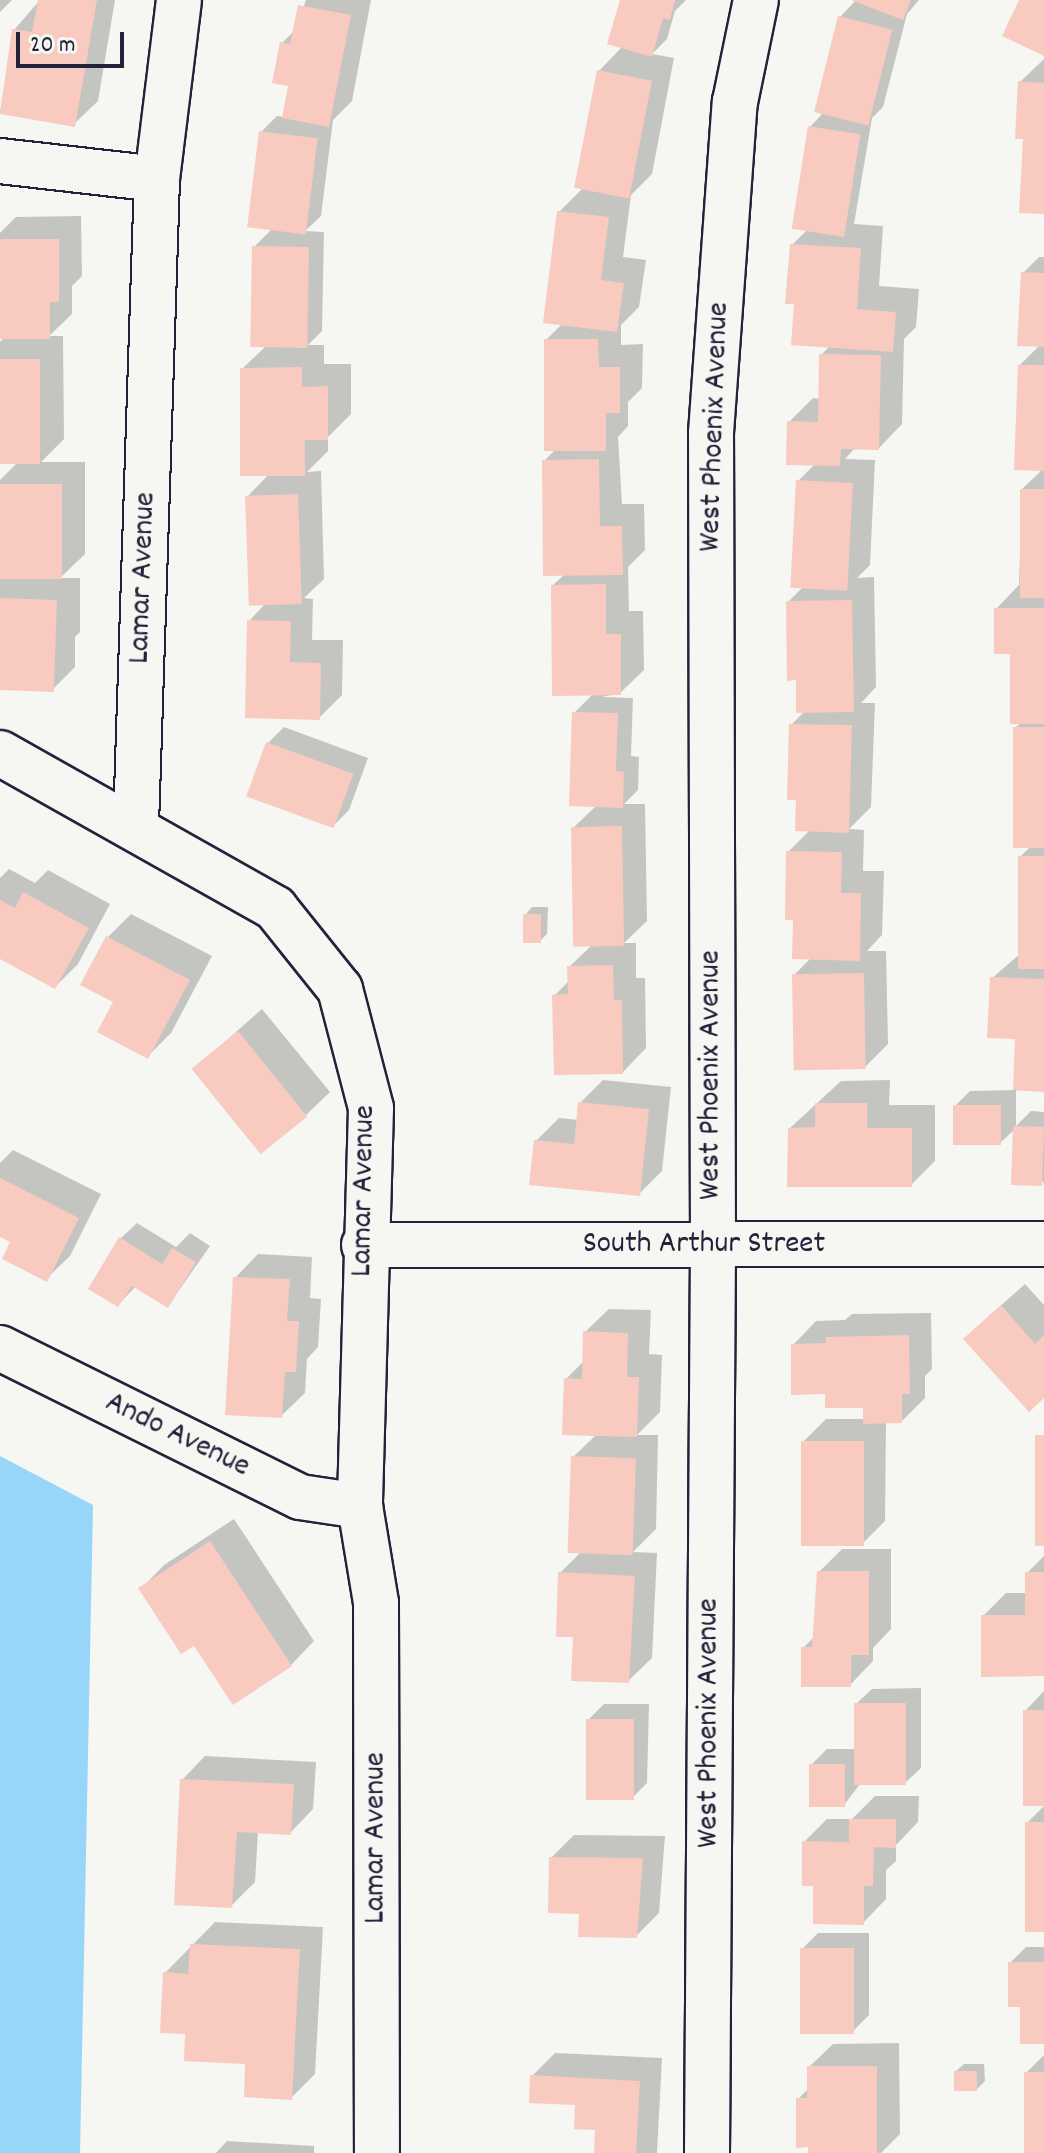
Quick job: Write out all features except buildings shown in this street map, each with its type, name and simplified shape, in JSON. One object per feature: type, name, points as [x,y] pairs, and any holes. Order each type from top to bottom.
[{"type":"street","name":"Lamar Avenue","points":[[179,0],[157,179],[136,825],[275,908],[340,989],[371,1108],[364,1245],[360,1506],[376,1603],[377,2153]]},
{"type":"street","name":"West Phoenix Avenue","points":[[707,2153],[713,1245],[711,433],[735,102],[756,0]]},
{"type":"street","points":[[0,161],[157,179]]},
{"type":"street","points":[[0,753],[136,825]]},
{"type":"street","name":"South Arthur Street","points":[[364,1245],[1044,1244]]},
{"type":"street","name":"Ando Avenue","points":[[0,1348],[300,1497],[360,1506]]},
{"type":"water","points":[[0,1456],[93,1505],[80,2153],[0,2153]]}]
